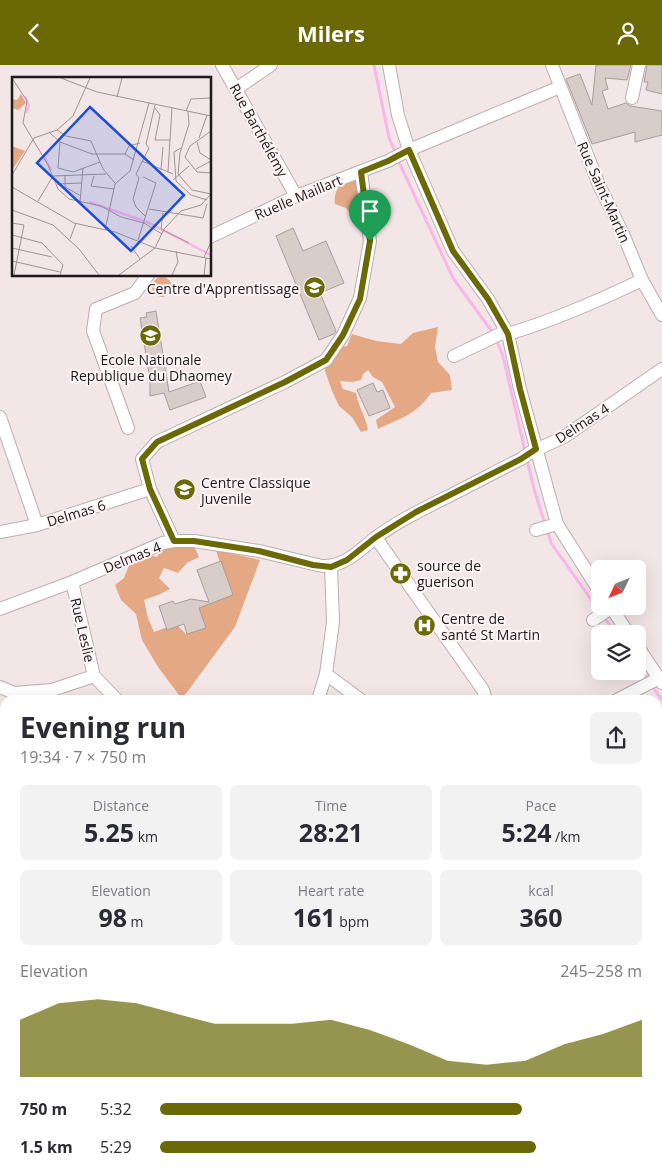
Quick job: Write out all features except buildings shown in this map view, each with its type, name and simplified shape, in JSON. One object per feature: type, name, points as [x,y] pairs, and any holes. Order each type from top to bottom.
[{"type":"street","name":"Rue Barthélémy","points":[[222,65],[296,196]]},
{"type":"street","points":[[236,89],[271,65]]},
{"type":"street","points":[[389,65],[398,115],[409,150],[453,251],[488,299],[505,334],[520,389],[529,453],[554,525],[591,579]]},
{"type":"street","name":"Rue Saint-Martin","points":[[552,65],[599,185],[642,280],[662,315]]},
{"type":"street","points":[[632,98],[639,65]]},
{"type":"street","points":[[409,150],[560,87]]},
{"type":"street","name":"Ruelle Maillart","points":[[211,237],[296,196],[361,172],[409,150]]},
{"type":"street","points":[[174,541],[150,489],[142,459],[157,442],[285,382],[326,360],[343,335],[360,299],[370,241],[361,172]]},
{"type":"street","points":[[128,428],[92,331],[96,309],[135,293],[147,276]]},
{"type":"street","points":[[454,356],[482,342],[547,322],[594,303],[642,280]]},
{"type":"street","name":"Delmas 4","points":[[0,609],[72,582],[164,543],[174,541],[194,541],[259,551],[313,565],[331,567],[347,560],[376,537],[416,512],[529,453],[564,437],[662,369]]},
{"type":"street","points":[[0,417],[37,525]]},
{"type":"street","name":"Delmas 6","points":[[0,531],[37,525],[150,489]]},
{"type":"street","points":[[536,530],[554,525]]},
{"type":"street","points":[[376,537],[483,690],[484,695]]},
{"type":"street","points":[[320,695],[326,674],[333,622],[331,567]]},
{"type":"street","name":"Rue Leslie","points":[[72,582],[94,676],[112,695]]},
{"type":"street","points":[[593,620],[600,615]]},
{"type":"street","points":[[614,615],[622,625]]},
{"type":"street","points":[[629,695],[661,681],[646,659]]},
{"type":"street","points":[[326,674],[354,695]]},
{"type":"street","points":[[9,695],[52,690],[94,676]]},
{"type":"street","points":[[0,687],[14,693]]},
{"type":"shaded area","points":[[359,179],[363,215],[358,224],[346,208],[335,204],[335,198],[337,189],[340,186],[348,181]]},
{"type":"shaded area","points":[[162,277],[169,280],[172,287],[169,294],[162,297],[155,294],[152,287],[155,280]]},
{"type":"shaded area","points":[[438,327],[435,347],[438,362],[450,375],[452,390],[431,393],[414,411],[378,429],[376,420],[395,407],[382,382],[373,377],[368,370],[363,374],[361,380],[352,382],[340,381],[343,389],[356,393],[368,430],[361,432],[352,417],[339,406],[325,371],[327,360],[337,357],[335,348],[347,346],[352,334],[376,341],[401,344],[413,333]]},
{"type":"shaded area","points":[[165,544],[193,544],[199,557],[187,563],[178,573],[164,568],[159,578],[170,589],[144,600],[148,618],[154,632],[176,624],[186,634],[195,630],[192,609],[229,593],[216,550],[260,560],[235,627],[185,695],[179,695],[158,667],[142,640],[136,614],[121,600],[115,585],[124,578],[132,558],[146,554],[157,557]]},
{"type":"waterway","points":[[374,65],[389,138],[396,154]]},
{"type":"waterway","points":[[398,160],[453,278],[493,333]]},
{"type":"waterway","points":[[496,339],[503,356],[525,451]]},
{"type":"waterway","points":[[527,460],[545,524]]},
{"type":"waterway","points":[[547,529],[551,543],[591,599]]},
{"type":"waterway","points":[[604,617],[610,625]]},
{"type":"waterway","points":[[646,677],[649,681]]},
{"type":"waterway","points":[[652,686],[658,695]]},
{"type":"place","name":"Centre d'Apprentissage","points":[[315,288]]},
{"type":"place","name":"Ecole Nationale Republique du Dhaomey","points":[[151,336]]},
{"type":"place","name":"Centre Classique Juvenile","points":[[185,490]]},
{"type":"place","name":"source de guerison","points":[[401,573]]},
{"type":"place","name":"Centre de santé St Martin","points":[[425,626]]},
{"type":"route","points":[[409,150],[453,251],[488,299],[508,334],[536,449],[521,459],[416,512],[376,537],[347,560],[331,567],[313,565],[259,551],[194,541],[174,541],[150,489],[142,459],[157,442],[285,382],[326,360],[343,335],[360,299],[370,241],[361,172],[409,150]]}]
